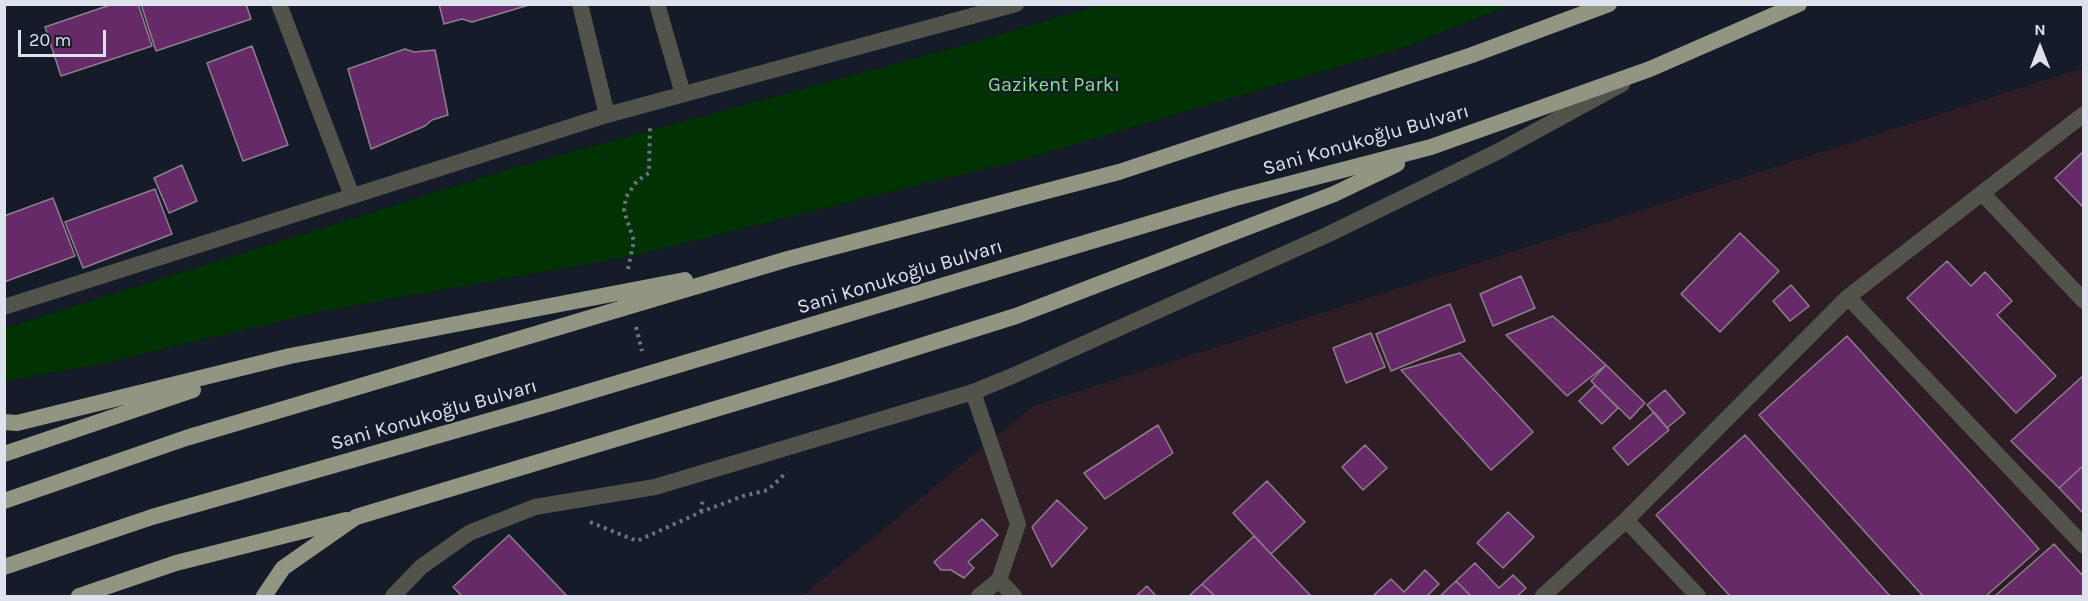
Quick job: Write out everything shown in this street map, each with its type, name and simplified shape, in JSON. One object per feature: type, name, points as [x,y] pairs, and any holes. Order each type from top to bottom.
[{"type":"highway","points":[[4,501],[186,438],[789,259],[1119,172],[1472,55],[1609,4]]},
{"type":"highway","name":"Sani Konukoğlu Bulvarı","points":[[4,567],[152,517],[548,404],[1235,198],[1431,147],[1650,69],[1799,4]]},
{"type":"highway","points":[[79,597],[176,563],[356,517],[1016,316],[1334,194],[1431,147]]},
{"type":"highway","points":[[4,422],[17,423],[290,356],[789,259]]},
{"type":"highway","points":[[4,454],[290,356]]},
{"type":"highway","points":[[264,597],[283,568],[356,517]]},
{"type":"street","points":[[279,4],[352,196]]},
{"type":"street","points":[[580,4],[607,115]]},
{"type":"street","points":[[657,4],[683,94]]},
{"type":"street","points":[[4,307],[607,115],[1016,4]]},
{"type":"street","points":[[393,597],[422,567],[469,533],[535,507],[655,487],[973,392],[1021,373],[1329,234],[1499,151],[1650,69]]},
{"type":"street","points":[[1543,597],[1626,520],[1848,297],[2084,114]]},
{"type":"street","points":[[1982,193],[2084,301]]},
{"type":"street","points":[[1848,297],[2084,546]]},
{"type":"street","points":[[973,392],[1018,524],[999,580],[979,597]]},
{"type":"street","points":[[1626,520],[1698,597]]},
{"type":"street","points":[[999,580],[1014,597]]},
{"type":"path","points":[[628,266],[634,240],[624,211],[626,197],[649,173],[650,103]]},
{"type":"path","points":[[560,502],[594,525],[637,541],[701,512]]},
{"type":"shaded area","points":[[2083,68],[2083,596],[802,596],[1033,406]]},
{"type":"green space","name":"Gazikent Parkı","points":[[1101,5],[1510,5],[1405,47],[1028,158],[632,256],[323,311],[100,364],[5,381],[5,328],[513,168],[964,45]]},
{"type":"building","points":[[113,4],[138,4],[152,46],[61,76],[45,27]]},
{"type":"building","points":[[141,4],[246,4],[251,19],[156,51]]},
{"type":"building","points":[[439,4],[529,5],[472,22],[462,19],[444,24]]},
{"type":"building","points":[[252,46],[288,145],[243,161],[207,63]]},
{"type":"building","points":[[405,49],[414,52],[435,50],[448,115],[432,120],[425,126],[371,149],[348,69]]},
{"type":"building","points":[[2084,151],[2084,208],[2055,178]]},
{"type":"building","points":[[182,165],[197,201],[169,213],[154,178]]},
{"type":"building","points":[[155,189],[172,234],[83,268],[65,222]]},
{"type":"building","points":[[53,198],[75,256],[4,282],[4,216]]},
{"type":"building","points":[[1740,233],[1779,271],[1720,332],[1681,294]]},
{"type":"building","points":[[1947,261],[1971,286],[1985,272],[2012,301],[1997,315],[2056,376],[2016,413],[1907,298]]},
{"type":"building","points":[[1521,276],[1535,308],[1493,326],[1480,294]]},
{"type":"building","points":[[1791,285],[1809,306],[1790,321],[1773,301]]},
{"type":"building","points":[[1450,304],[1465,341],[1391,371],[1376,334]]},
{"type":"building","points":[[1553,316],[1606,365],[1567,396],[1506,335]]},
{"type":"building","points":[[1371,333],[1385,367],[1346,383],[1333,348]]},
{"type":"building","points":[[1847,336],[2039,549],[1986,596],[1923,596],[1759,415]]},
{"type":"building","points":[[1460,353],[1533,432],[1491,470],[1401,370]]},
{"type":"building","points":[[1606,365],[1645,403],[1630,419],[1591,381]]},
{"type":"building","points":[[2084,375],[2084,465],[2059,488],[2011,441]]},
{"type":"building","points":[[1595,385],[1618,408],[1602,424],[1579,401]]},
{"type":"building","points":[[1665,390],[1685,413],[1667,428],[1647,405]]},
{"type":"building","points":[[1654,412],[1669,430],[1628,465],[1613,448]]},
{"type":"building","points":[[1158,425],[1173,453],[1105,499],[1084,473]]},
{"type":"building","points":[[1745,435],[1890,596],[1730,596],[1656,515]]},
{"type":"building","points":[[1365,445],[1387,468],[1363,490],[1342,467]]},
{"type":"building","points":[[2084,465],[2084,514],[2059,488]]},
{"type":"building","points":[[1267,481],[1305,522],[1271,554],[1233,513]]},
{"type":"building","points":[[1057,500],[1087,528],[1052,567],[1032,527]]},
{"type":"building","points":[[1508,512],[1534,537],[1503,568],[1477,543]]},
{"type":"building","points":[[982,519],[998,535],[968,562],[974,568],[964,578],[951,570],[941,570],[934,562]]},
{"type":"building","points":[[509,535],[567,596],[462,596],[453,587]]},
{"type":"building","points":[[1254,536],[1311,596],[1215,596],[1202,584]]},
{"type":"building","points":[[2054,544],[2084,577],[2084,596],[1995,596]]},
{"type":"building","points":[[1475,563],[1499,588],[1513,575],[1526,588],[1517,596],[1471,596],[1456,581]]},
{"type":"building","points":[[1425,570],[1439,584],[1427,596],[1373,596],[1391,579],[1404,592]]},
{"type":"building","points":[[1456,581],[1471,596],[1440,596]]},
{"type":"building","points":[[1202,584],[1215,596],[1189,596]]},
{"type":"building","points":[[1147,586],[1156,596],[1136,596]]}]
